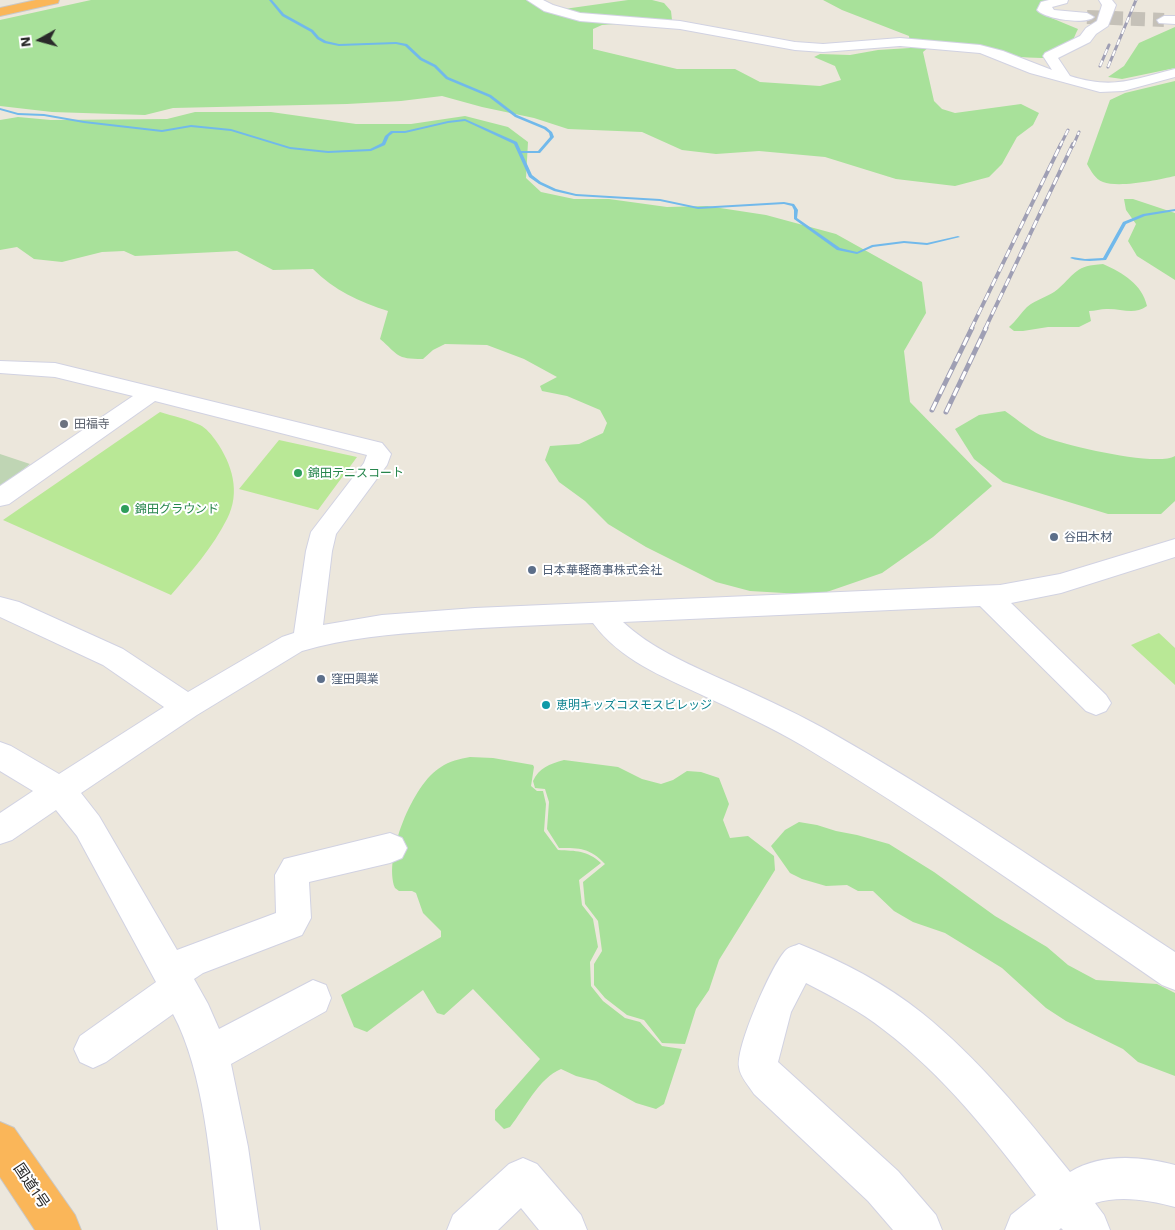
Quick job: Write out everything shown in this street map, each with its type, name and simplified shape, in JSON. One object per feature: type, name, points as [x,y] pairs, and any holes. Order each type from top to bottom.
[{"type":"highway","points":[[0,8],[37,0]]},
{"type":"highway","points":[[0,12],[53,0]]},
{"type":"highway","name":"国道1号","points":[[0,1142],[60,1230]]},
{"type":"street","points":[[533,0],[568,16],[607,21],[676,24],[791,46],[825,48],[892,42],[983,50],[1090,87],[1113,88],[1128,86],[1175,73]]},
{"type":"street","points":[[1062,0],[1046,5],[1044,10],[1051,14],[1087,17]]},
{"type":"street","points":[[1064,78],[1050,56],[1085,39],[1103,23],[1109,5],[1105,0]]},
{"type":"street","points":[[0,368],[23,367],[55,370],[374,448],[379,454],[375,465],[324,532],[319,551],[307,639]]},
{"type":"street","points":[[0,498],[151,394]]},
{"type":"street","points":[[0,830],[186,707],[292,644],[307,639],[402,624],[475,618],[1000,595],[1061,583],[1175,548]]},
{"type":"street","points":[[986,596],[1096,703]]},
{"type":"street","points":[[0,608],[9,609],[114,656],[186,707]]},
{"type":"street","points":[[600,612],[607,623],[624,641],[667,666],[749,704],[825,744],[1074,904],[1175,973]]},
{"type":"street","points":[[0,754],[60,791],[88,826],[204,1036],[229,1147],[239,1230]]},
{"type":"street","points":[[93,1049],[174,981],[191,961],[290,924],[294,918],[292,875],[296,870],[390,848]]},
{"type":"street","points":[[921,1230],[883,1186],[768,1080],[758,1067],[760,1049],[784,984],[799,961],[883,1007],[947,1060],[1009,1127],[1089,1230]]},
{"type":"street","points":[[210,1056],[313,998]]},
{"type":"street","points":[[468,1230],[523,1178],[566,1230]]},
{"type":"street","points":[[1026,1230],[1065,1198],[1090,1183],[1114,1179],[1153,1180],[1175,1186]]},
{"type":"green space","points":[[91,0],[527,0],[557,10],[628,0],[652,0],[664,3],[671,11],[672,20],[602,25],[593,29],[593,49],[677,69],[735,69],[760,82],[820,86],[841,80],[835,66],[814,57],[820,54],[850,55],[878,50],[910,48],[909,36],[842,10],[823,0],[1049,0],[1039,11],[1078,29],[1066,51],[1059,56],[1050,58],[1017,57],[929,47],[923,52],[934,101],[942,109],[955,113],[1021,104],[1039,113],[1033,125],[1017,137],[1002,164],[989,177],[955,186],[896,179],[825,157],[759,151],[716,154],[682,150],[642,132],[568,129],[534,118],[442,96],[401,101],[347,104],[173,108],[145,115],[52,112],[0,106],[0,20]]},
{"type":"green space","points":[[1175,27],[1175,68],[1122,79],[1108,77],[1124,66],[1139,43]]},
{"type":"green space","points":[[1175,81],[1175,176],[1128,184],[1110,184],[1098,179],[1087,164],[1110,100],[1125,93]]},
{"type":"green space","points":[[195,112],[271,112],[356,124],[411,124],[465,116],[508,127],[528,142],[526,178],[541,192],[574,199],[609,199],[667,207],[707,206],[766,215],[836,234],[922,282],[926,313],[904,351],[910,402],[992,486],[933,537],[882,573],[818,595],[750,591],[716,582],[646,547],[608,524],[585,501],[559,482],[545,460],[550,446],[579,444],[603,433],[607,423],[600,410],[567,396],[542,391],[540,386],[557,377],[524,359],[487,345],[445,344],[433,350],[423,359],[402,357],[380,339],[388,311],[367,304],[348,294],[329,283],[313,269],[273,270],[237,251],[135,256],[124,251],[102,252],[62,262],[34,259],[17,247],[0,250],[0,120],[18,117],[51,120],[167,119]]},
{"type":"green space","points":[[1124,199],[1133,199],[1175,213],[1175,280],[1137,256],[1128,241],[1136,224],[1126,210]]},
{"type":"green space","points":[[1103,264],[1131,280],[1141,291],[1147,306],[1137,311],[1104,309],[1089,311],[1091,321],[1079,327],[1048,327],[1014,331],[1009,327],[1027,307],[1054,292],[1081,268]]},
{"type":"green space","points":[[1005,411],[1031,430],[1058,442],[1132,457],[1165,459],[1175,456],[1175,501],[1161,514],[1108,514],[1003,482],[974,459],[955,429],[979,415]]},
{"type":"green space","name":"錦田グラウンド","points":[[160,412],[195,423],[209,432],[226,459],[233,478],[234,489],[231,509],[227,519],[201,559],[171,595],[3,520]]},
{"type":"green space","name":"錦田テニスコート","points":[[279,440],[357,457],[318,510],[239,489]]},
{"type":"green space","points":[[0,454],[30,464],[0,488]]},
{"type":"green space","points":[[1159,633],[1175,648],[1175,685],[1131,645]]},
{"type":"green space","points":[[470,757],[493,758],[533,765],[531,786],[537,791],[543,791],[546,804],[544,831],[558,850],[586,853],[601,863],[579,880],[582,905],[593,919],[598,947],[590,962],[591,986],[603,1001],[625,1018],[640,1022],[662,1046],[682,1049],[664,1104],[656,1109],[636,1103],[596,1081],[576,1076],[561,1069],[553,1073],[539,1086],[510,1127],[504,1129],[495,1120],[495,1110],[540,1059],[473,989],[444,1015],[437,1013],[423,990],[367,1032],[354,1027],[341,995],[441,937],[441,931],[423,913],[416,893],[412,891],[399,891],[395,888],[392,875],[393,858],[403,822],[420,788],[430,776],[444,765]]},
{"type":"green space","points":[[564,760],[618,767],[642,779],[661,784],[673,780],[687,771],[701,772],[719,778],[729,804],[723,820],[730,838],[748,836],[774,856],[775,870],[719,960],[709,990],[696,1009],[685,1044],[662,1043],[644,1020],[627,1015],[605,998],[594,985],[594,964],[602,951],[598,921],[585,904],[583,882],[605,864],[584,850],[559,848],[547,829],[549,802],[545,789],[535,788],[533,781],[545,767]]},
{"type":"green space","points":[[799,822],[889,844],[934,872],[995,916],[1047,947],[1068,965],[1096,980],[1157,984],[1175,993],[1175,1076],[1138,1062],[1123,1049],[1066,1021],[1046,1008],[1002,968],[945,933],[913,922],[894,911],[873,891],[858,891],[847,885],[826,886],[802,879],[790,873],[771,846],[785,830]]},
{"type":"waterway","points":[[270,0],[283,15],[312,31],[325,42],[339,45],[396,43],[406,45],[421,59],[435,66],[447,78],[490,96],[516,116],[545,128],[551,133],[552,137],[539,152],[520,152]]},
{"type":"waterway","points":[[0,109],[18,114],[44,115],[84,122],[162,131],[191,126],[231,130],[290,148],[328,152],[371,150],[384,144],[387,136],[392,132],[405,132],[465,120],[516,143],[530,176],[540,183],[555,190],[576,195],[660,200],[698,208],[784,203],[793,205],[796,210],[795,218],[839,249],[857,253],[872,246],[904,242],[927,244],[958,237]]},
{"type":"waterway","points":[[1072,258],[1085,260],[1104,259],[1124,223],[1144,215],[1175,210]]},
{"type":"tunnel","points":[[1087,17],[1164,20]]},
{"type":"railway","points":[[1108,67],[1136,0]]},
{"type":"railway","points":[[1100,66],[1109,45]]},
{"type":"railway","points":[[1061,144],[1068,130]]},
{"type":"railway","points":[[1073,146],[1079,132]]},
{"type":"railway","points":[[971,329],[1061,144]]},
{"type":"railway","points":[[985,329],[1073,144]]},
{"type":"railway","points":[[932,410],[972,328]]},
{"type":"railway","points":[[946,412],[986,328]]},
{"type":"place","name":"田福寺","points":[[64,424]]},
{"type":"place","name":"錦田テニスコート","points":[[298,473]]},
{"type":"place","name":"錦田グラウンド","points":[[125,509]]},
{"type":"place","name":"谷田木材","points":[[1054,537]]},
{"type":"place","name":"日本華軽商事株式会社","points":[[532,570]]},
{"type":"place","name":"窪田興業","points":[[321,679]]},
{"type":"place","name":"恵明キッズコスモスビレッジ","points":[[546,705]]}]
